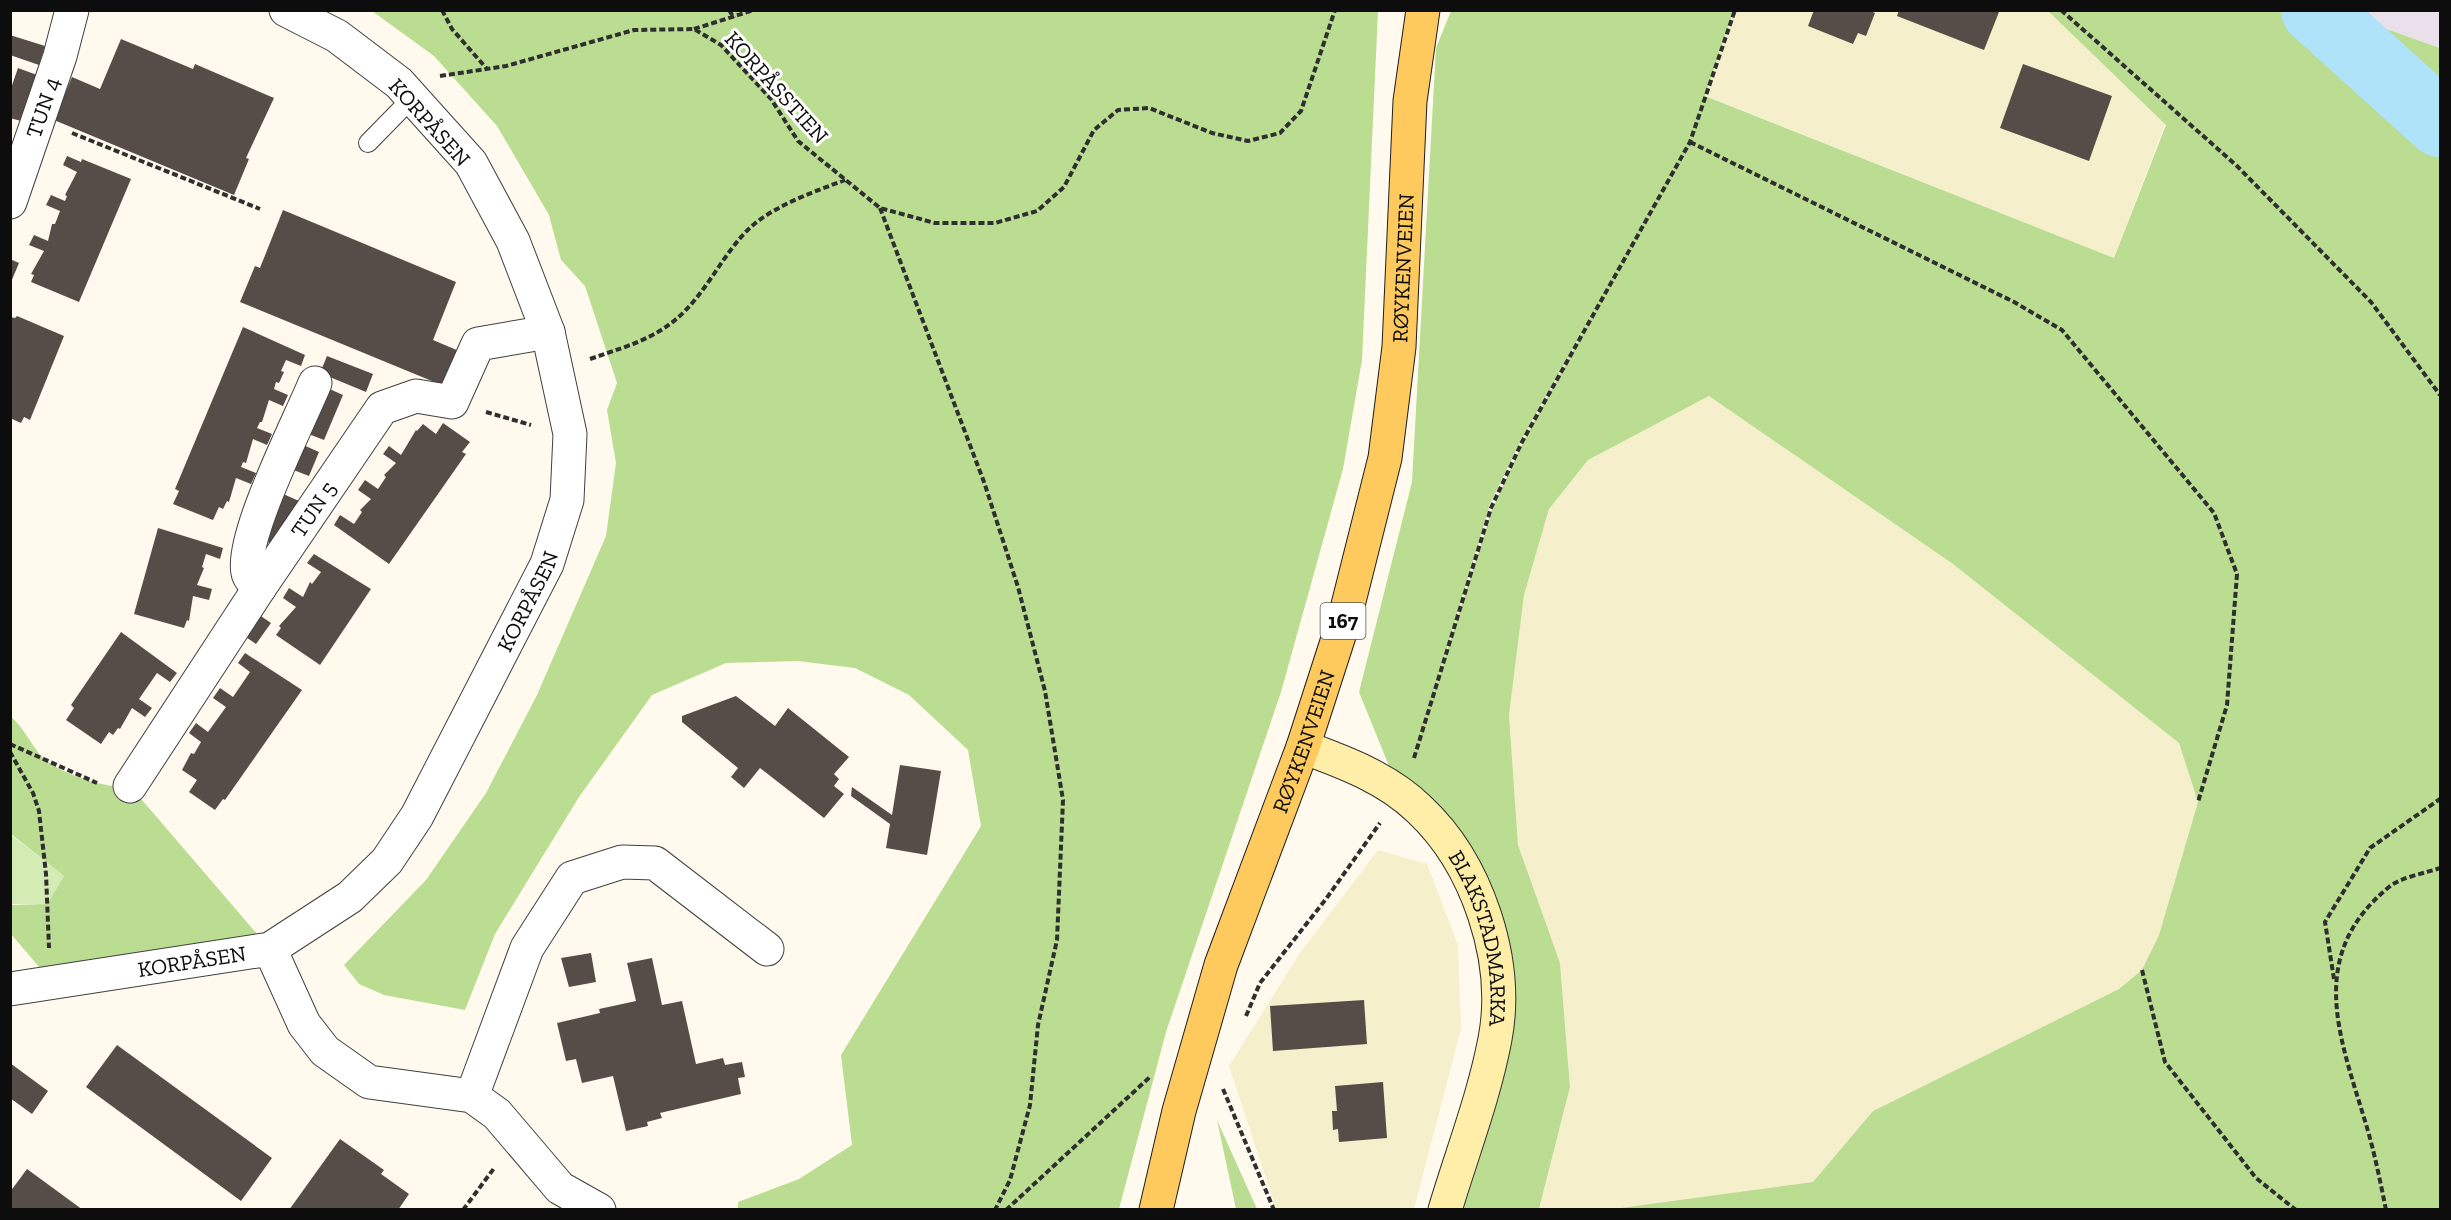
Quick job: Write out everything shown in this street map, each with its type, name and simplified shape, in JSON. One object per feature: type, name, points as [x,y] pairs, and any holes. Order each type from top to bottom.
[{"type":"main road","name":"RØYKENVEIEN","points":[[1156,1209],[1179,1111],[1221,965],[1303,747],[1348,606],[1385,458],[1400,335],[1410,101],[1423,10]]},
{"type":"main road","name":"BLAKSTADMARKA","points":[[1303,747],[1352,765],[1400,793],[1430,820],[1458,856],[1481,907],[1493,953],[1499,999],[1495,1037],[1485,1082],[1444,1209]]},
{"type":"street","name":"TUN 4","points":[[11,200],[60,56],[72,10]]},
{"type":"street","name":"KORPÅSEN","points":[[10,988],[270,948],[350,897],[387,861],[417,816],[547,564],[567,500],[570,434],[548,332],[513,241],[471,163],[406,90],[337,36],[286,10]]},
{"type":"street","points":[[452,402],[478,344],[548,332]]},
{"type":"street","points":[[260,587],[253,582],[248,573],[254,528],[315,383]]},
{"type":"street","name":"TUN 5","points":[[130,786],[260,587],[382,408],[416,396],[452,402]]},
{"type":"street","points":[[472,1096],[527,948],[572,878],[622,862],[655,863],[767,949]]},
{"type":"street","points":[[270,948],[304,1024],[326,1051],[369,1082],[472,1096],[497,1114],[560,1188],[598,1209]]},
{"type":"lane","points":[[368,143],[406,90]]},
{"type":"path","points":[[442,10],[452,29],[487,69]]},
{"type":"path","points":[[729,10],[734,18]]},
{"type":"path","points":[[694,29],[753,10]]},
{"type":"path","name":"KORPÅSSTIEN","points":[[406,90],[634,30],[694,29],[721,45],[771,99],[798,141],[880,208],[935,223],[995,223],[1037,211],[1064,187],[1094,130],[1118,110],[1149,108],[1212,133],[1248,141],[1280,133],[1301,111],[1335,10]]},
{"type":"path","points":[[1260,983],[1326,899],[1400,793],[1416,751],[1491,508],[1522,442],[1690,142],[1735,10]]},
{"type":"path","points":[[2061,10],[2237,166],[2371,302],[2440,395]]},
{"type":"path","points":[[25,159],[74,132],[260,209]]},
{"type":"path","points":[[1690,142],[2014,302],[2062,330],[2214,513],[2237,574],[2227,705],[2198,802]]},
{"type":"path","points":[[557,369],[651,338],[676,320],[697,297],[757,221],[796,199],[845,180]]},
{"type":"path","points":[[880,208],[984,482],[1018,586],[1045,691],[1063,800],[1057,940],[1038,1025],[1030,1105],[1010,1180],[995,1209]]},
{"type":"path","points":[[452,402],[540,427]]},
{"type":"path","points":[[10,744],[87,781],[118,788],[130,786]]},
{"type":"path","points":[[10,752],[30,786],[39,811],[46,874],[49,953]]},
{"type":"path","points":[[2386,1209],[2373,1149],[2338,1031],[2335,981],[2325,922],[2370,848],[2440,799]]},
{"type":"path","points":[[2335,981],[2350,930],[2390,885],[2440,868]]},
{"type":"path","points":[[2142,970],[2165,1062],[2256,1178],[2296,1209]]},
{"type":"path","points":[[1006,1209],[1153,1075]]},
{"type":"path","points":[[1219,1080],[1274,1209]]},
{"type":"path","points":[[463,1209],[517,1138]]},
{"type":"shaded area","points":[[1733,11],[2048,11],[2165,124],[2114,258],[1706,96]]},
{"type":"shaded area","points":[[2337,11],[2440,11],[2440,48]]},
{"type":"shaded area","points":[[1709,396],[1953,564],[2179,743],[2198,802],[2159,935],[2142,970],[2119,989],[1873,1111],[1813,1183],[1613,1209],[1539,1210],[1570,1087],[1560,963],[1518,845],[1509,715],[1524,595],[1549,509],[1588,460]]},
{"type":"shaded area","points":[[1378,850],[1427,864],[1458,945],[1461,1029],[1414,1209],[1276,1209],[1229,1066],[1300,953]]},
{"type":"green space","points":[[372,11],[1378,11],[1362,360],[1343,469],[1281,692],[1166,1032],[1119,1209],[738,1209],[738,1202],[799,1179],[852,1145],[841,1055],[981,826],[968,750],[909,695],[855,668],[798,661],[726,663],[652,695],[579,797],[495,934],[465,1010],[384,995],[359,984],[344,965],[426,880],[486,793],[537,695],[606,536],[616,463],[607,410],[617,383],[585,286],[561,260],[549,215],[497,126],[434,56]]},
{"type":"green space","points":[[1451,11],[1733,11],[1705,96],[2114,258],[2166,125],[2048,11],[2336,11],[2440,48],[2440,1209],[1613,1209],[1813,1182],[1873,1111],[2119,989],[2142,970],[2159,935],[2198,802],[2179,743],[1953,564],[1709,396],[1588,460],[1549,509],[1524,595],[1509,715],[1518,845],[1560,963],[1570,1087],[1539,1209],[1444,1209],[1495,1037],[1458,856],[1400,793],[1359,692],[1412,482],[1436,48]],"holes":[[[1604,294],[1524,440],[1492,510],[1433,695],[1490,504],[1521,440]]]},
{"type":"green space","points":[[10,716],[42,757],[59,769],[97,783],[121,787],[130,786],[270,949],[51,981],[11,934],[12,905],[47,904],[64,876],[11,834]]},
{"type":"green space","points":[[10,834],[64,876],[47,904],[11,904]]},
{"type":"green space","points":[[1217,1120],[1257,1209],[1236,1209]]},
{"type":"building","points":[[1814,10],[1868,10],[1875,13],[1866,36],[1858,33],[1853,44],[1808,26]]},
{"type":"building","points":[[1899,10],[1996,10],[1999,12],[1984,50],[1897,16]]},
{"type":"building","points":[[10,35],[45,46],[39,65],[10,55]]},
{"type":"building","points":[[121,39],[193,69],[195,64],[274,98],[246,158],[249,159],[234,195],[54,120],[72,77],[100,89]]},
{"type":"building","points":[[2023,64],[2112,96],[2089,161],[2000,128]]},
{"type":"building","points":[[18,68],[37,75],[21,121],[10,118],[10,91]]},
{"type":"building","points":[[67,156],[81,162],[82,159],[131,179],[79,302],[31,282],[34,275],[31,274],[44,251],[29,245],[34,235],[48,241],[52,224],[55,224],[60,211],[46,205],[51,195],[65,201],[67,196],[65,195],[77,172],[63,165]]},
{"type":"building","points":[[283,210],[456,282],[433,340],[459,351],[444,386],[240,302],[255,266],[260,268]]},
{"type":"building","points":[[10,259],[19,263],[11,282],[10,282]]},
{"type":"building","points":[[17,316],[64,336],[30,420],[24,417],[21,423],[10,418],[10,317]]},
{"type":"building","points":[[243,327],[305,355],[301,366],[286,360],[279,383],[276,382],[274,389],[288,395],[283,406],[269,400],[262,422],[257,428],[272,434],[267,445],[253,439],[246,463],[243,462],[241,467],[256,473],[251,484],[236,478],[229,502],[227,501],[223,509],[219,507],[213,520],[173,504],[179,491],[175,489]]},
{"type":"building","points":[[327,356],[373,374],[366,392],[320,373]]},
{"type":"building","points":[[325,387],[343,395],[324,440],[306,433]]},
{"type":"building","points":[[443,423],[470,442],[462,452],[466,454],[389,564],[334,525],[340,515],[354,524],[362,512],[360,510],[371,499],[358,490],[365,480],[378,489],[386,477],[384,475],[396,463],[383,454],[389,446],[401,455],[416,430],[423,424],[436,434]]},
{"type":"building","points":[[301,444],[319,452],[309,476],[291,469]]},
{"type":"building","points":[[281,493],[299,501],[279,547],[261,539]]},
{"type":"building","points":[[158,528],[223,548],[220,559],[206,554],[202,567],[204,568],[197,585],[212,589],[209,600],[193,596],[189,621],[187,620],[184,628],[134,614]]},
{"type":"building","points":[[314,554],[371,589],[320,665],[276,635],[281,628],[279,626],[296,607],[283,598],[289,588],[303,597],[310,582],[312,584],[321,572],[307,563]]},
{"type":"building","points":[[255,612],[271,623],[256,644],[240,633]]},
{"type":"building","points":[[121,632],[177,673],[170,682],[157,673],[139,699],[152,708],[145,717],[132,708],[120,729],[118,728],[113,735],[109,732],[101,744],[66,720],[74,708],[71,705]]},
{"type":"building","points":[[245,653],[302,690],[225,800],[223,799],[215,810],[189,792],[197,780],[182,770],[191,753],[194,754],[201,742],[189,733],[196,723],[208,732],[226,707],[213,698],[220,688],[233,697],[250,672],[238,663]]},
{"type":"building","points":[[736,696],[775,726],[788,708],[849,757],[834,774],[839,779],[834,786],[844,794],[824,818],[760,768],[744,788],[731,777],[738,768],[682,722],[682,716]]},
{"type":"building","points":[[900,765],[941,771],[927,855],[886,848],[890,824],[851,796],[852,787],[892,815]]},
{"type":"building","points":[[591,953],[596,982],[569,987],[561,958]]},
{"type":"building","points":[[652,958],[662,1005],[682,1001],[696,1064],[723,1058],[725,1065],[742,1062],[745,1077],[738,1078],[741,1094],[660,1113],[662,1118],[647,1122],[648,1126],[626,1131],[613,1076],[582,1083],[576,1059],[566,1061],[557,1023],[600,1013],[599,1009],[636,1001],[627,963]]},
{"type":"building","points":[[1364,1000],[1367,1044],[1273,1051],[1270,1006]]},
{"type":"building","points":[[117,1045],[272,1158],[241,1201],[86,1087]]},
{"type":"building","points":[[10,1063],[48,1091],[32,1114],[10,1098]]},
{"type":"building","points":[[1383,1082],[1387,1138],[1339,1142],[1338,1129],[1333,1130],[1332,1111],[1337,1111],[1335,1086]]},
{"type":"building","points":[[340,1139],[384,1170],[381,1174],[409,1194],[398,1210],[289,1210]]},
{"type":"building","points":[[27,1169],[83,1210],[10,1210],[10,1192]]},
{"type":"waterway","points":[[2315,10],[2440,123]]}]
